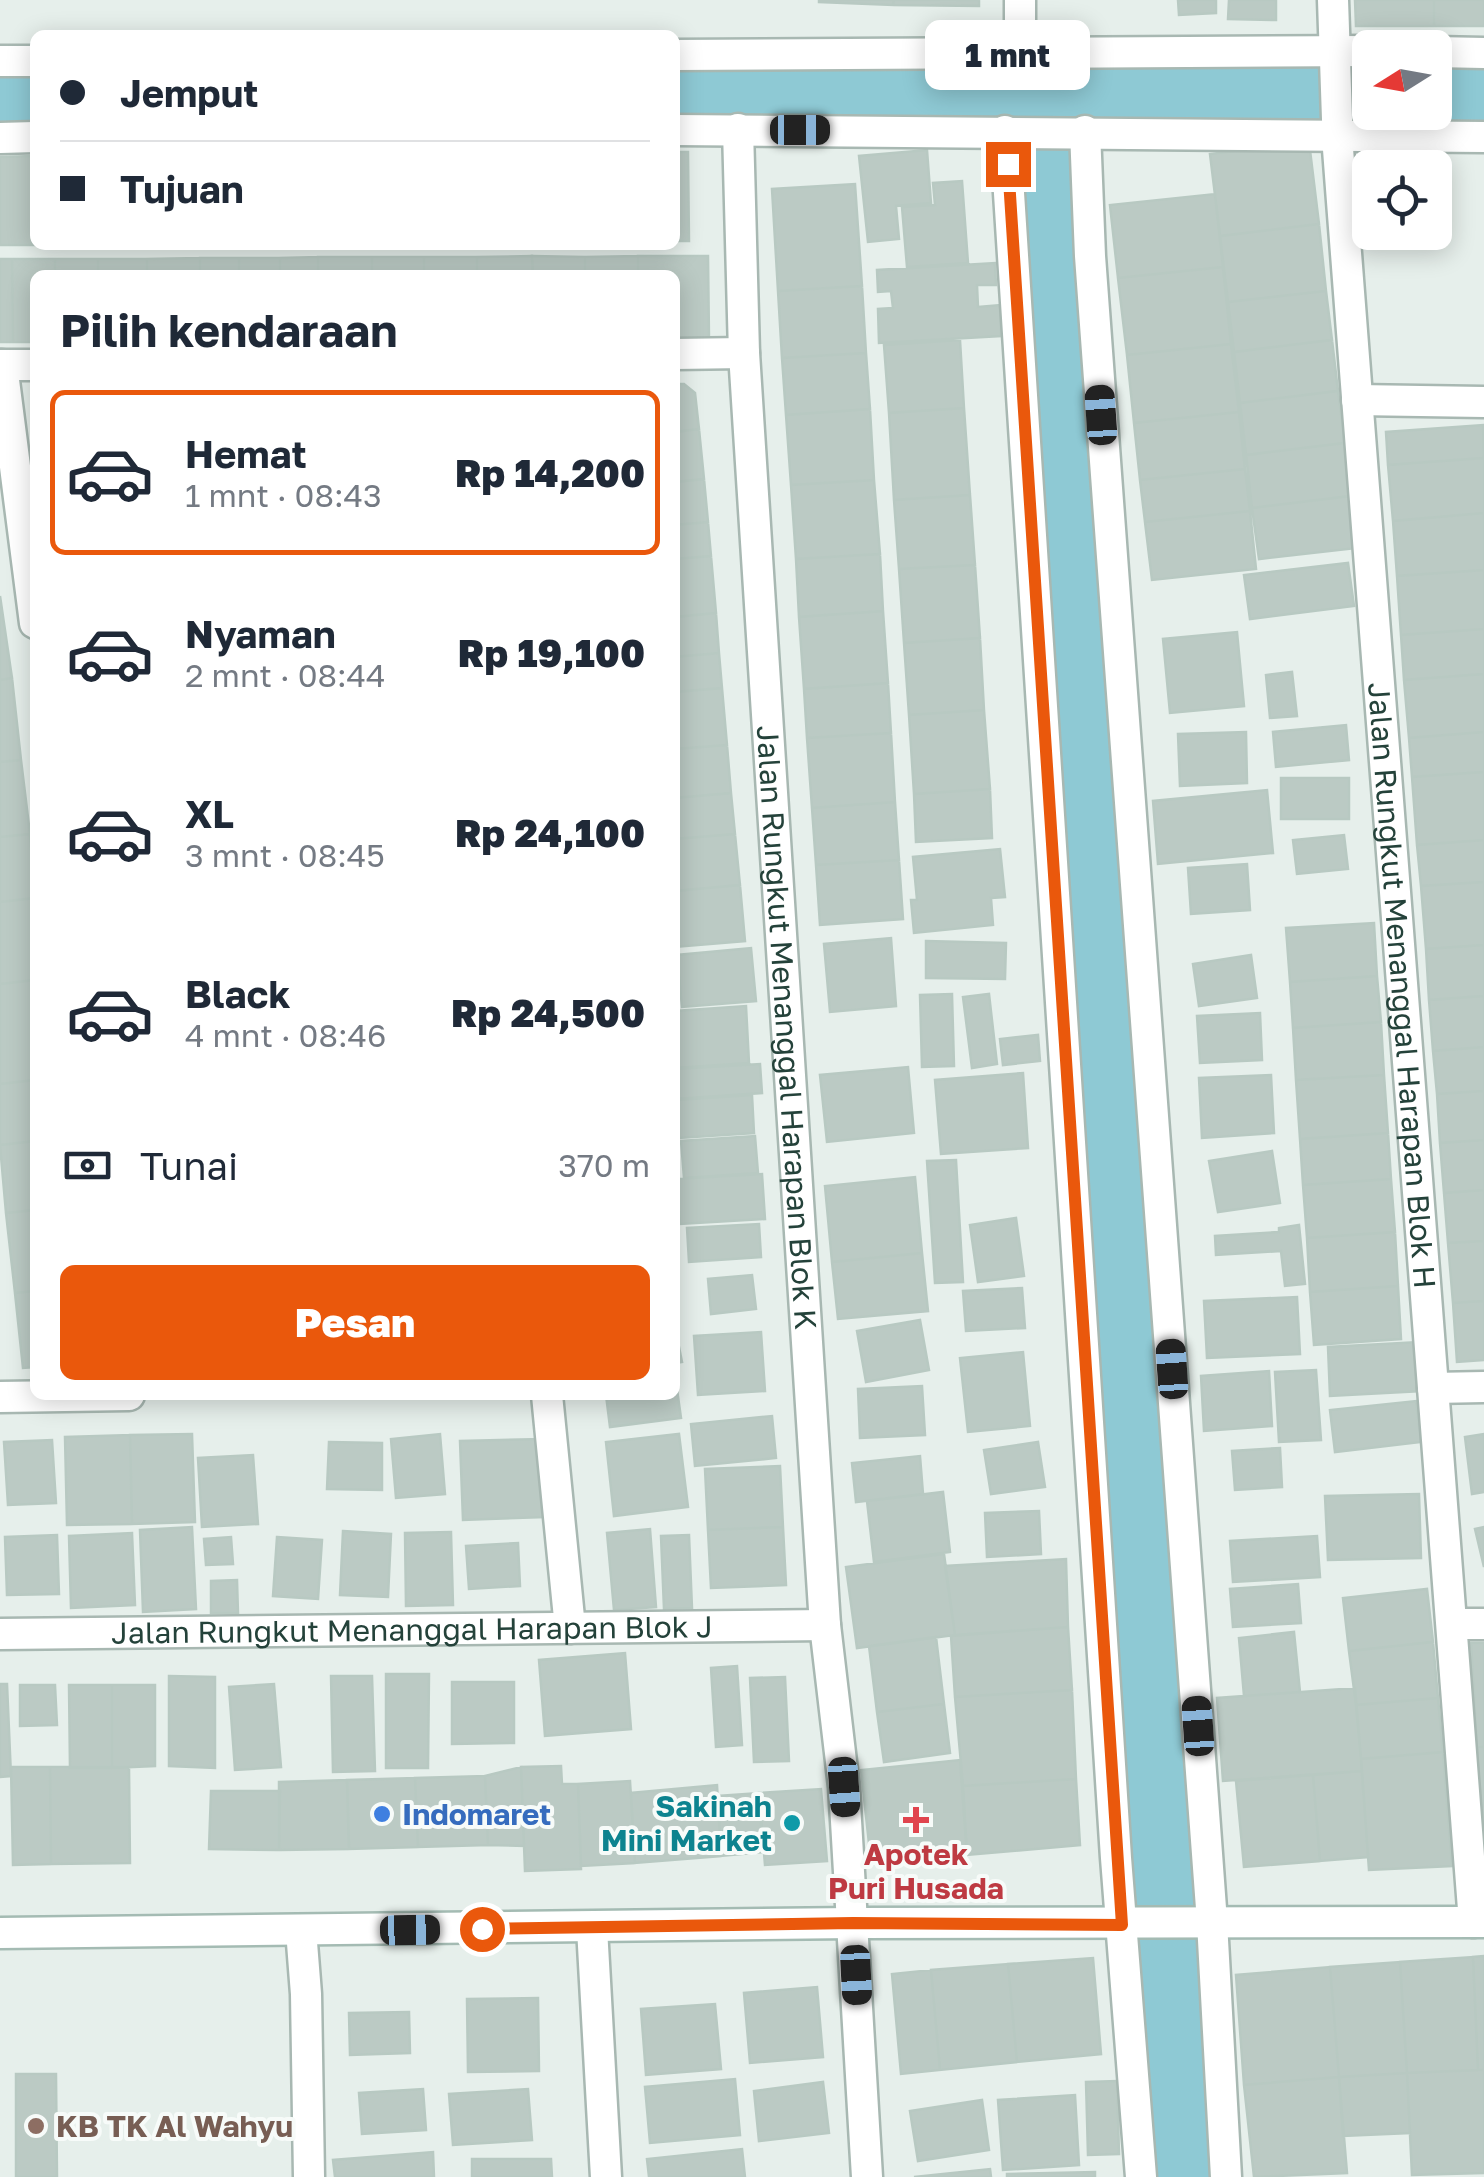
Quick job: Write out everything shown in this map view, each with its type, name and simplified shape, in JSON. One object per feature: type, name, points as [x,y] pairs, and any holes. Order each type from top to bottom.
[{"type":"street","points":[[1020,0],[1020,52]]},
{"type":"street","name":"Jalan Rungkut Menanggal Harapan Blok H","points":[[1333,0],[1337,128],[1357,400],[1433,1388],[1479,1922]]},
{"type":"street","points":[[680,55],[1020,52],[1335,62],[1352,57]]},
{"type":"street","points":[[1452,53],[1484,54]]},
{"type":"street","points":[[0,61],[30,60]]},
{"type":"street","points":[[680,130],[1337,128],[1484,137]]},
{"type":"street","name":"Jalan Rungkut Menanggal Harapan Blok K","points":[[738,129],[744,353],[825,1625],[844,1787],[868,2177]]},
{"type":"street","points":[[1014,130],[1132,1925],[1141,2177]]},
{"type":"street","points":[[1076,131],[1090,256],[1200,1922],[1226,2177]]},
{"type":"street","points":[[0,138],[30,138]]},
{"type":"street","points":[[680,354],[744,353]]},
{"type":"street","points":[[30,365],[1,366],[30,584]]},
{"type":"street","points":[[1357,400],[1484,402]]},
{"type":"street","points":[[1433,1388],[1484,1388]]},
{"type":"street","points":[[0,1397],[30,1397]]},
{"type":"street","points":[[547,1400],[570,1628]]},
{"type":"street","points":[[1452,1624],[1484,1624]]},
{"type":"street","name":"Jalan Rungkut Menanggal Harapan Blok J","points":[[0,1634],[825,1625]]},
{"type":"street","points":[[0,1933],[853,1923],[1479,1922]]},
{"type":"street","points":[[592,1928],[606,2177]]},
{"type":"street","points":[[301,1930],[309,2177]]},
{"type":"building","points":[[819,0],[894,0],[893,5]]},
{"type":"building","points":[[894,0],[979,0],[979,6],[893,5]]},
{"type":"building","points":[[1178,0],[1216,0],[1216,13],[1179,15]]},
{"type":"building","points":[[1229,0],[1276,0],[1276,20],[1228,19]]},
{"type":"building","points":[[1355,0],[1434,0],[1434,26],[1356,26]]},
{"type":"building","points":[[1434,0],[1484,0],[1484,26],[1434,26]]},
{"type":"building","points":[[1309,142],[1319,224],[1220,236],[1210,154]]},
{"type":"building","points":[[927,150],[931,203],[896,206],[899,239],[868,242],[859,156]]},
{"type":"building","points":[[680,152],[688,152],[689,241],[680,241]]},
{"type":"building","points":[[30,156],[30,245],[0,245],[0,157]]},
{"type":"building","points":[[962,181],[968,263],[907,267],[902,207],[935,205],[933,183]]},
{"type":"building","points":[[855,184],[862,286],[778,291],[772,189]]},
{"type":"building","points":[[1215,194],[1223,267],[1118,278],[1110,205]]},
{"type":"building","points":[[1319,224],[1326,291],[1228,302],[1220,236]]},
{"type":"building","points":[[532,256],[585,257],[585,270],[533,270]]},
{"type":"building","points":[[532,256],[533,270],[477,270],[477,257]]},
{"type":"building","points":[[638,256],[708,256],[709,338],[680,338],[680,270],[638,270]]},
{"type":"building","points":[[638,256],[638,270],[585,270],[585,257]]},
{"type":"building","points":[[318,257],[372,257],[372,270],[318,270]]},
{"type":"building","points":[[318,257],[318,270],[280,270],[280,258]]},
{"type":"building","points":[[372,257],[424,257],[424,270],[372,270]]},
{"type":"building","points":[[424,257],[477,257],[477,270],[424,270]]},
{"type":"building","points":[[200,258],[239,258],[239,270],[200,270]]},
{"type":"building","points":[[200,258],[200,270],[147,270],[147,259]]},
{"type":"building","points":[[239,258],[280,258],[280,270],[239,270]]},
{"type":"building","points":[[0,259],[12,259],[13,342],[0,342]]},
{"type":"building","points":[[12,259],[55,259],[55,270],[30,270],[30,342],[13,342]]},
{"type":"building","points":[[55,259],[98,259],[98,270],[55,270]]},
{"type":"building","points":[[98,259],[147,259],[147,270],[98,270]]},
{"type":"building","points":[[995,263],[996,285],[977,285],[978,307],[1000,305],[1001,336],[879,343],[878,309],[893,308],[891,291],[878,292],[877,270]]},
{"type":"building","points":[[1223,267],[1231,344],[1127,355],[1118,278]]},
{"type":"building","points":[[862,286],[866,353],[782,358],[778,291]]},
{"type":"building","points":[[1326,291],[1332,340],[1234,352],[1228,302]]},
{"type":"building","points":[[960,340],[964,408],[889,413],[884,345]]},
{"type":"building","points":[[1332,340],[1338,391],[1240,403],[1234,352]]},
{"type":"building","points":[[1231,344],[1239,412],[1134,423],[1127,355]]},
{"type":"building","points":[[866,353],[870,409],[786,415],[782,358]]},
{"type":"building","points":[[680,384],[695,393],[699,429],[680,431]]},
{"type":"building","points":[[1338,391],[1345,443],[1246,455],[1240,403]]},
{"type":"building","points":[[964,408],[970,495],[894,500],[889,413]]},
{"type":"building","points":[[870,409],[874,480],[791,485],[786,415]]},
{"type":"building","points":[[1239,412],[1245,469],[1140,480],[1134,423]]},
{"type":"building","points":[[1483,425],[1484,458],[1388,465],[1386,432]]},
{"type":"building","points":[[699,429],[704,479],[680,481],[680,431]]},
{"type":"building","points":[[1345,443],[1351,496],[1252,508],[1246,455]]},
{"type":"building","points":[[1484,458],[1484,513],[1393,521],[1388,465]]},
{"type":"building","points":[[1245,469],[1250,511],[1145,522],[1140,480]]},
{"type":"building","points":[[704,479],[708,522],[680,525],[680,481]]},
{"type":"building","points":[[874,480],[880,554],[796,559],[791,485]]},
{"type":"building","points":[[970,495],[975,565],[899,569],[894,500]]},
{"type":"building","points":[[1351,496],[1357,548],[1259,559],[1252,508]]},
{"type":"building","points":[[1250,511],[1256,569],[1152,580],[1145,522]]},
{"type":"building","points":[[1484,513],[1484,570],[1397,576],[1393,521]]},
{"type":"building","points":[[708,522],[711,556],[680,559],[680,525]]},
{"type":"building","points":[[880,554],[883,611],[799,617],[796,559]]},
{"type":"building","points":[[711,556],[716,613],[680,617],[680,559]]},
{"type":"building","points":[[1348,563],[1354,606],[1250,619],[1244,575]]},
{"type":"building","points":[[975,565],[980,638],[904,643],[899,569]]},
{"type":"building","points":[[1484,570],[1484,629],[1401,635],[1397,576]]},
{"type":"building","points":[[0,596],[12,678],[0,680]]},
{"type":"building","points":[[883,611],[888,683],[804,689],[799,617]]},
{"type":"building","points":[[716,613],[719,653],[680,657],[680,617]]},
{"type":"building","points":[[1484,629],[1484,674],[1404,680],[1401,635]]},
{"type":"building","points":[[1237,632],[1244,706],[1170,713],[1163,639]]},
{"type":"building","points":[[980,638],[984,710],[909,715],[904,643]]},
{"type":"building","points":[[719,653],[722,688],[680,692],[680,657]]},
{"type":"building","points":[[1292,672],[1297,716],[1270,718],[1266,675]]},
{"type":"building","points":[[1484,674],[1484,732],[1409,738],[1404,680]]},
{"type":"building","points":[[12,678],[21,760],[0,762],[0,680]]},
{"type":"building","points":[[888,683],[891,733],[807,738],[804,689]]},
{"type":"building","points":[[722,688],[727,745],[680,749],[680,692]]},
{"type":"building","points":[[984,710],[990,789],[914,794],[909,715]]},
{"type":"building","points":[[1346,725],[1349,760],[1276,767],[1273,732]]},
{"type":"building","points":[[1246,732],[1247,783],[1180,786],[1178,734]]},
{"type":"building","points":[[1484,732],[1484,772],[1412,777],[1409,738]]},
{"type":"building","points":[[891,733],[895,802],[812,808],[807,738]]},
{"type":"building","points":[[727,745],[731,793],[680,798],[680,749]]},
{"type":"building","points":[[21,760],[30,834],[0,837],[0,762]]},
{"type":"building","points":[[1484,772],[1484,840],[1417,845],[1412,777]]},
{"type":"building","points":[[1281,778],[1349,778],[1349,819],[1281,819]]},
{"type":"building","points":[[990,789],[992,838],[916,842],[914,794]]},
{"type":"building","points":[[1267,790],[1273,853],[1158,864],[1153,801]]},
{"type":"building","points":[[731,793],[735,834],[680,839],[680,798]]},
{"type":"building","points":[[895,802],[899,860],[816,865],[812,808]]},
{"type":"building","points":[[30,834],[30,899],[0,902],[0,837]]},
{"type":"building","points":[[735,834],[740,885],[680,891],[680,839]]},
{"type":"building","points":[[1344,835],[1348,869],[1297,874],[1293,840]]},
{"type":"building","points":[[1484,840],[1484,882],[1421,886],[1417,845]]},
{"type":"building","points":[[1000,849],[1005,897],[991,898],[993,925],[914,933],[911,900],[917,900],[913,857]]},
{"type":"building","points":[[899,860],[903,919],[820,925],[816,865]]},
{"type":"building","points":[[1247,864],[1250,910],[1191,914],[1188,868]]},
{"type":"building","points":[[1484,882],[1484,945],[1426,949],[1421,886]]},
{"type":"building","points":[[740,885],[745,941],[680,947],[680,891]]},
{"type":"building","points":[[30,899],[30,981],[0,984],[0,902]]},
{"type":"building","points":[[1374,923],[1377,976],[1290,982],[1286,928]]},
{"type":"building","points":[[891,938],[896,1006],[830,1012],[824,944]]},
{"type":"building","points":[[926,941],[1006,943],[1005,979],[926,978]]},
{"type":"building","points":[[1484,945],[1484,996],[1429,1000],[1426,949]]},
{"type":"building","points":[[751,948],[756,1001],[682,1007],[680,955]]},
{"type":"building","points":[[1251,955],[1257,998],[1199,1006],[1193,964]]},
{"type":"building","points":[[1377,976],[1381,1022],[1293,1028],[1290,982]]},
{"type":"building","points":[[30,981],[30,1081],[0,1084],[0,984]]},
{"type":"building","points":[[952,994],[954,1066],[922,1067],[920,995]]},
{"type":"building","points":[[989,994],[997,1064],[972,1068],[963,997]]},
{"type":"building","points":[[1484,996],[1484,1047],[1433,1051],[1429,1000]]},
{"type":"building","points":[[746,1006],[749,1063],[680,1068],[680,1011]]},
{"type":"building","points":[[1260,1013],[1262,1060],[1200,1063],[1197,1016]]},
{"type":"building","points":[[1381,1022],[1384,1075],[1296,1080],[1293,1028]]},
{"type":"building","points":[[1038,1035],[1040,1061],[1003,1065],[1000,1039]]},
{"type":"building","points":[[1484,1047],[1484,1091],[1437,1094],[1433,1051]]},
{"type":"building","points":[[760,1064],[762,1093],[680,1099],[680,1069]]},
{"type":"building","points":[[908,1067],[914,1133],[827,1142],[820,1075]]},
{"type":"building","points":[[1023,1073],[1028,1148],[941,1154],[935,1080]]},
{"type":"building","points":[[1271,1075],[1274,1133],[1202,1138],[1199,1078]]},
{"type":"building","points":[[1384,1075],[1388,1133],[1300,1139],[1296,1080]]},
{"type":"building","points":[[30,1081],[30,1142],[0,1145],[0,1084]]},
{"type":"building","points":[[1484,1091],[1484,1140],[1440,1143],[1437,1094]]},
{"type":"building","points":[[752,1095],[754,1133],[680,1138],[680,1100]]},
{"type":"building","points":[[1388,1133],[1391,1179],[1303,1185],[1300,1139]]},
{"type":"building","points":[[755,1136],[758,1173],[684,1178],[681,1141]]},
{"type":"building","points":[[1484,1140],[1484,1190],[1444,1193],[1440,1143]]},
{"type":"building","points":[[30,1142],[30,1211],[6,1213],[0,1145]]},
{"type":"building","points":[[1272,1151],[1280,1203],[1218,1212],[1209,1161]]},
{"type":"building","points":[[956,1160],[963,1282],[935,1283],[927,1161]]},
{"type":"building","points":[[762,1174],[765,1219],[680,1224],[680,1179]]},
{"type":"building","points":[[915,1177],[922,1253],[832,1262],[825,1186]]},
{"type":"building","points":[[1391,1179],[1395,1232],[1307,1238],[1303,1185]]},
{"type":"building","points":[[1484,1190],[1484,1241],[1448,1243],[1444,1193]]},
{"type":"building","points":[[30,1211],[30,1292],[15,1293],[6,1213]]},
{"type":"building","points":[[1016,1218],[1024,1276],[978,1282],[970,1225]]},
{"type":"building","points":[[759,1224],[761,1257],[689,1262],[687,1228]]},
{"type":"building","points":[[1299,1225],[1305,1284],[1285,1286],[1281,1251],[1216,1255],[1215,1236],[1279,1232],[1279,1228]]},
{"type":"building","points":[[1395,1232],[1398,1286],[1310,1292],[1307,1238]]},
{"type":"building","points":[[1484,1241],[1484,1301],[1453,1303],[1448,1243]]},
{"type":"building","points":[[922,1253],[928,1311],[838,1319],[832,1262]]},
{"type":"building","points":[[752,1275],[756,1309],[711,1314],[708,1279]]},
{"type":"building","points":[[1398,1286],[1401,1339],[1314,1345],[1310,1292]]},
{"type":"building","points":[[1022,1288],[1025,1328],[966,1331],[963,1291]]},
{"type":"building","points":[[30,1292],[30,1367],[23,1368],[15,1293]]},
{"type":"building","points":[[1297,1297],[1300,1354],[1207,1358],[1204,1301]]},
{"type":"building","points":[[1484,1301],[1484,1360],[1457,1362],[1453,1303]]},
{"type":"building","points":[[920,1320],[929,1370],[866,1382],[857,1331]]},
{"type":"building","points":[[761,1332],[765,1391],[698,1395],[694,1336]]},
{"type":"building","points":[[1419,1342],[1422,1391],[1330,1396],[1328,1347]]},
{"type":"building","points":[[1023,1352],[1030,1426],[968,1432],[960,1358]]},
{"type":"building","points":[[1316,1370],[1321,1440],[1279,1442],[1275,1372]]},
{"type":"building","points":[[1269,1371],[1272,1426],[1204,1431],[1201,1376]]},
{"type":"building","points":[[922,1386],[925,1435],[860,1438],[858,1389]]},
{"type":"building","points":[[607,1400],[678,1400],[681,1418],[610,1427]]},
{"type":"building","points":[[1416,1401],[1421,1442],[1335,1452],[1330,1410]]},
{"type":"building","points":[[772,1416],[776,1458],[695,1466],[691,1424]]},
{"type":"building","points":[[192,1434],[195,1522],[132,1524],[130,1435]]},
{"type":"building","points":[[440,1434],[445,1494],[396,1498],[391,1439]]},
{"type":"building","points":[[679,1434],[688,1507],[614,1516],[606,1442]]},
{"type":"building","points":[[1484,1434],[1484,1492],[1472,1494],[1465,1437]]},
{"type":"building","points":[[130,1435],[132,1524],[67,1525],[65,1437]]},
{"type":"building","points":[[543,1439],[545,1517],[463,1520],[460,1441]]},
{"type":"building","points":[[52,1440],[56,1503],[8,1505],[4,1442]]},
{"type":"building","points":[[329,1442],[382,1443],[382,1490],[327,1489]]},
{"type":"building","points":[[1038,1442],[1045,1487],[991,1494],[984,1450]]},
{"type":"building","points":[[1280,1448],[1282,1487],[1235,1490],[1232,1451]]},
{"type":"building","points":[[253,1455],[258,1524],[202,1527],[198,1458]]},
{"type":"building","points":[[920,1456],[923,1494],[856,1502],[852,1463]]},
{"type":"building","points":[[780,1466],[783,1527],[708,1530],[705,1469]]},
{"type":"building","points":[[943,1492],[950,1552],[874,1562],[867,1501]]},
{"type":"building","points":[[1419,1494],[1421,1558],[1328,1560],[1325,1496]]},
{"type":"building","points":[[1039,1511],[1041,1554],[987,1557],[985,1513]]},
{"type":"building","points":[[192,1527],[196,1609],[143,1612],[140,1530]]},
{"type":"building","points":[[783,1527],[786,1585],[711,1588],[708,1530]]},
{"type":"building","points":[[1484,1527],[1484,1567],[1475,1529]]},
{"type":"building","points":[[650,1529],[656,1607],[614,1610],[607,1533]]},
{"type":"building","points":[[343,1531],[391,1534],[388,1597],[340,1595]]},
{"type":"building","points":[[451,1532],[453,1605],[406,1606],[405,1533]]},
{"type":"building","points":[[132,1533],[135,1605],[71,1608],[69,1536]]},
{"type":"building","points":[[57,1535],[59,1594],[7,1595],[5,1537]]},
{"type":"building","points":[[689,1535],[692,1608],[664,1609],[661,1536]]},
{"type":"building","points":[[1317,1536],[1320,1577],[1233,1582],[1230,1541]]},
{"type":"building","points":[[231,1537],[233,1564],[206,1565],[204,1539]]},
{"type":"building","points":[[277,1537],[322,1540],[318,1599],[273,1596]]},
{"type":"building","points":[[518,1543],[520,1586],[469,1589],[466,1546]]},
{"type":"building","points":[[944,1554],[955,1635],[857,1648],[846,1567]]},
{"type":"building","points":[[1066,1559],[1068,1627],[955,1635],[945,1566]]},
{"type":"building","points":[[237,1580],[238,1613],[211,1613],[211,1581]]},
{"type":"building","points":[[1298,1584],[1301,1623],[1233,1627],[1230,1589]]},
{"type":"building","points":[[1427,1589],[1433,1642],[1349,1651],[1343,1598]]},
{"type":"building","points":[[1068,1627],[1072,1690],[955,1697],[951,1636]]},
{"type":"building","points":[[1294,1632],[1300,1692],[1244,1696],[1239,1638]]},
{"type":"building","points":[[936,1637],[944,1704],[877,1712],[869,1646]]},
{"type":"building","points":[[1433,1642],[1438,1698],[1356,1705],[1349,1651]]},
{"type":"building","points":[[1471,1643],[1484,1643],[1484,1747],[1477,1747]]},
{"type":"building","points":[[625,1653],[631,1729],[545,1736],[539,1660]]},
{"type":"building","points":[[737,1666],[742,1745],[716,1747],[711,1668]]},
{"type":"building","points":[[386,1674],[429,1674],[428,1768],[386,1768]]},
{"type":"building","points":[[169,1676],[215,1677],[215,1768],[169,1766]]},
{"type":"building","points":[[331,1676],[372,1676],[375,1771],[333,1772]]},
{"type":"building","points":[[785,1677],[789,1761],[754,1762],[750,1678]]},
{"type":"building","points":[[452,1682],[514,1682],[514,1743],[452,1744]]},
{"type":"building","points":[[0,1684],[7,1684],[11,1776],[0,1777]]},
{"type":"building","points":[[274,1684],[281,1767],[235,1770],[229,1687]]},
{"type":"building","points":[[20,1685],[55,1685],[57,1725],[20,1726]]},
{"type":"building","points":[[69,1685],[112,1685],[112,1768],[70,1768]]},
{"type":"building","points":[[112,1685],[155,1685],[155,1766],[112,1768]]},
{"type":"building","points":[[1355,1688],[1362,1771],[1223,1781],[1217,1698]]},
{"type":"building","points":[[1072,1690],[1076,1779],[963,1786],[955,1697]]},
{"type":"building","points":[[1438,1698],[1443,1752],[1361,1759],[1356,1705]]},
{"type":"building","points":[[944,1704],[950,1753],[884,1762],[877,1712]]},
{"type":"building","points":[[1477,1747],[1484,1747],[1484,1847],[1482,1847]]},
{"type":"building","points":[[1443,1752],[1452,1866],[1369,1870],[1361,1759]]},
{"type":"building","name":"Apotek Puri Husada","points":[[960,1760],[967,1855],[871,1862],[861,1770]]},
{"type":"building","points":[[561,1766],[562,1784],[578,1784],[581,1869],[525,1871],[521,1767]]},
{"type":"building","points":[[11,1767],[50,1767],[51,1864],[13,1865]]},
{"type":"building","points":[[50,1767],[129,1767],[130,1863],[51,1864]]},
{"type":"building","points":[[521,1767],[524,1846],[488,1845],[485,1776]]},
{"type":"building","points":[[1362,1771],[1368,1857],[1320,1861],[1313,1775]]},
{"type":"building","points":[[1313,1775],[1320,1861],[1244,1867],[1236,1781]]},
{"type":"building","points":[[485,1776],[488,1845],[418,1847],[415,1778]]},
{"type":"building","name":"Indomaret","points":[[415,1778],[418,1847],[349,1849],[347,1780]]},
{"type":"building","points":[[1076,1779],[1080,1845],[967,1855],[963,1786]]},
{"type":"building","points":[[347,1780],[349,1849],[279,1850],[279,1782]]},
{"type":"building","points":[[630,1781],[635,1863],[581,1866],[578,1784]]},
{"type":"building","points":[[717,1785],[721,1856],[635,1863],[631,1793]]},
{"type":"building","name":"Sakinah Mini Market","points":[[821,1789],[827,1861],[765,1865],[759,1793]]},
{"type":"building","points":[[211,1791],[280,1791],[279,1850],[209,1849]]},
{"type":"building","points":[[759,1793],[763,1852],[721,1856],[718,1796]]},
{"type":"building","points":[[1484,1956],[1484,2070],[1478,2070],[1473,1957]]},
{"type":"building","points":[[1473,1957],[1478,2070],[1407,2073],[1400,1962]]},
{"type":"building","points":[[1093,1958],[1101,2054],[1017,2062],[1008,1964]]},
{"type":"building","points":[[1400,1962],[1407,2073],[1339,2077],[1330,1967]]},
{"type":"building","points":[[1008,1964],[1017,2062],[940,2070],[931,1970]]},
{"type":"building","points":[[1330,1967],[1339,2077],[1244,2085],[1236,1975]]},
{"type":"building","points":[[931,1970],[940,2070],[901,2074],[892,1974]]},
{"type":"building","points":[[817,1987],[823,2057],[750,2063],[744,1993]]},
{"type":"building","points":[[538,1998],[539,2071],[468,2072],[467,1999]]},
{"type":"building","points":[[715,2004],[721,2069],[646,2075],[641,2009]]},
{"type":"building","points":[[409,2012],[410,2053],[350,2055],[349,2013]]},
{"type":"building","points":[[1484,2070],[1484,2173],[1412,2175],[1407,2073]]},
{"type":"building","points":[[1407,2073],[1410,2133],[1343,2136],[1339,2077]]},
{"type":"building","name":"KB TK Al Wahyu","points":[[16,2074],[56,2074],[57,2177],[16,2177]]},
{"type":"building","points":[[1339,2077],[1347,2173],[1254,2177],[1244,2085]]},
{"type":"building","points":[[735,2079],[740,2135],[650,2143],[645,2087]]},
{"type":"building","points":[[1117,2081],[1119,2154],[1088,2155],[1086,2082]]},
{"type":"building","points":[[823,2082],[829,2133],[759,2141],[754,2091]]},
{"type":"building","points":[[423,2089],[426,2130],[362,2134],[359,2093]]},
{"type":"building","points":[[528,2089],[532,2140],[453,2145],[449,2094]]},
{"type":"building","points":[[1075,2095],[1079,2165],[1003,2170],[998,2100]]},
{"type":"building","points":[[982,2100],[989,2150],[918,2161],[910,2111]]},
{"type":"building","points":[[742,2149],[745,2177],[649,2177],[647,2159]]},
{"type":"building","points":[[433,2152],[434,2177],[335,2177],[333,2160]]},
{"type":"building","points":[[472,2159],[551,2159],[552,2177],[472,2177]]},
{"type":"building","points":[[990,2169],[991,2177],[914,2177]]},
{"type":"building","points":[[1095,2172],[1095,2177],[1007,2177],[1007,2174]]},
{"type":"waterway","points":[[0,85],[30,85]]},
{"type":"waterway","points":[[680,87],[1352,88]]},
{"type":"waterway","points":[[1045,88],[1185,2177]]},
{"type":"waterway","points":[[1452,88],[1484,88]]},
{"type":"place","name":"Indomaret","points":[[382,1814]]},
{"type":"place","name":"Apotek Puri Husada","points":[[916,1820]]},
{"type":"place","name":"Sakinah Mini Market","points":[[792,1823]]},
{"type":"place","name":"KB TK Al Wahyu","points":[[36,2126]]},
{"type":"route","points":[[482,1929],[853,1923],[1122,1925],[1008,164]]}]
